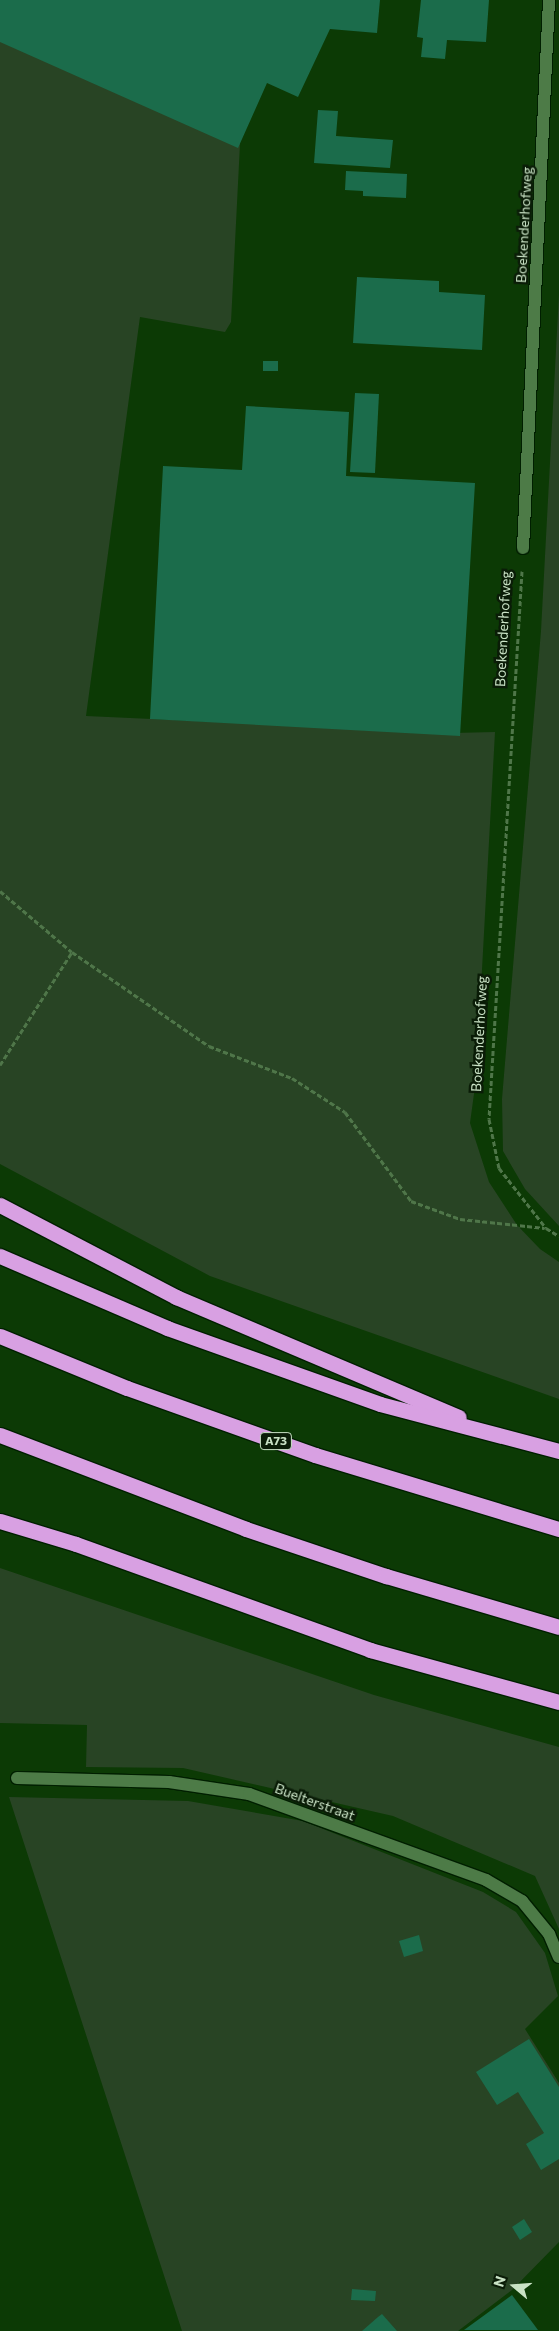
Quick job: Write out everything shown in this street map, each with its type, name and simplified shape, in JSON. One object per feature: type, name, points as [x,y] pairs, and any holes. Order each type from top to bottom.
[{"type":"highway","points":[[0,1205],[176,1297],[509,1438]]},
{"type":"highway","points":[[0,1256],[167,1328],[380,1404],[559,1451]]},
{"type":"highway","name":"A73","points":[[0,1336],[128,1388],[315,1455],[559,1529]]},
{"type":"highway","points":[[0,1435],[246,1529],[386,1576],[559,1627]]},
{"type":"highway","points":[[0,1512],[76,1544]]},
{"type":"highway","points":[[0,1521],[76,1544],[370,1650],[559,1702]]},
{"type":"street","name":"Boekenderhofweg","points":[[523,548],[549,0]]},
{"type":"street","name":"Buelterstraat","points":[[17,1778],[169,1782],[249,1794],[486,1880],[522,1901],[550,1934],[559,1957]]},
{"type":"path","name":"Boekenderhofweg","points":[[523,548],[489,1119],[499,1168],[546,1228],[559,1236]]},
{"type":"path","points":[[0,891],[72,952],[209,1046],[292,1078],[346,1112],[411,1201],[460,1219],[546,1228]]},
{"type":"path","points":[[0,1064],[72,952]]},
{"type":"green space","points":[[0,40],[240,144],[231,322],[225,332],[140,317],[86,716],[453,733],[495,732],[476,1079],[470,1123],[489,1182],[517,1225],[540,1249],[559,1262],[559,1399],[210,1276],[0,1164]]},
{"type":"green space","points":[[559,294],[559,1226],[525,1189],[503,1151],[502,1099],[541,631]]},
{"type":"green space","points":[[0,1568],[374,1695],[559,1747],[559,1929],[535,1876],[393,1816],[183,1768],[86,1767],[87,1725],[0,1723]]},
{"type":"green space","points":[[9,1797],[188,1801],[303,1821],[483,1892],[516,1912],[545,1953],[558,1996],[525,2029],[559,2083],[559,2242],[512,2290],[458,2331],[182,2331]]},
{"type":"building","points":[[0,0],[380,0],[377,33],[330,29],[298,97],[267,83],[238,148],[0,42]]},
{"type":"building","points":[[421,0],[489,0],[486,42],[447,40],[445,59],[421,57],[423,38],[417,37]]},
{"type":"building","points":[[318,110],[338,111],[336,136],[393,140],[390,168],[314,163]]},
{"type":"building","points":[[346,171],[407,174],[406,198],[363,196],[363,191],[345,190]]},
{"type":"building","points":[[357,277],[439,281],[439,292],[485,295],[482,350],[353,343]]},
{"type":"building","points":[[263,361],[278,361],[278,371],[263,371]]},
{"type":"building","points":[[355,393],[379,394],[375,473],[350,472]]},
{"type":"building","points":[[246,406],[349,412],[346,476],[475,483],[460,736],[150,719],[163,466],[242,470]]},
{"type":"building","points":[[419,1935],[423,1951],[404,1957],[399,1941]]},
{"type":"building","points":[[529,2039],[559,2087],[559,2159],[541,2170],[526,2144],[544,2133],[518,2092],[497,2105],[476,2072]]},
{"type":"building","points":[[524,2219],[532,2232],[520,2240],[512,2227]]},
{"type":"building","points":[[352,2289],[376,2291],[375,2301],[351,2300]]},
{"type":"building","points":[[512,2295],[538,2330],[464,2330]]},
{"type":"building","points":[[382,2314],[397,2331],[362,2331],[378,2317]]}]
